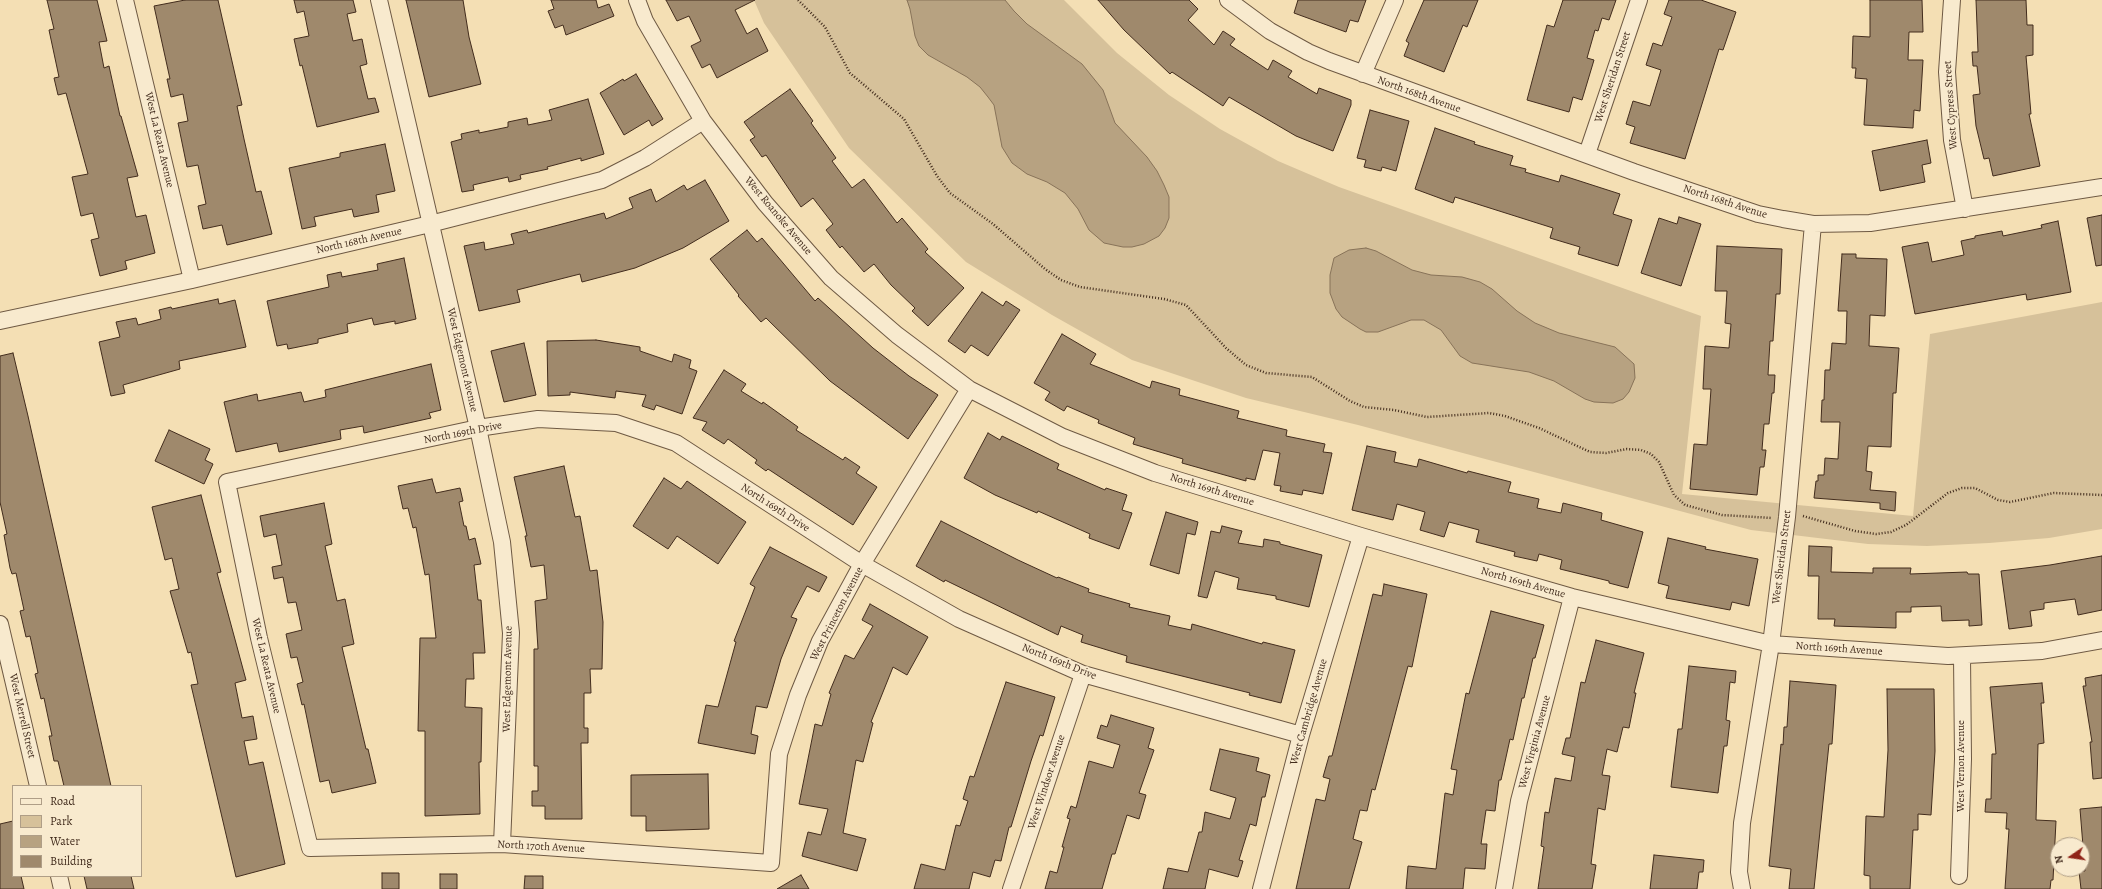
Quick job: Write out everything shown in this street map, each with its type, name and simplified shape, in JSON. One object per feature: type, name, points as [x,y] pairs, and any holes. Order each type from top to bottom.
[{"type":"street","name":"West La Reata Avenue","points":[[125,0],[192,280]]},
{"type":"street","name":"West Edgemont Avenue","points":[[379,0],[478,428],[502,542],[511,633],[502,844]]},
{"type":"street","name":"West Roanoke Avenue","points":[[637,0],[645,21],[703,121],[765,203],[831,278],[897,335],[969,389]]},
{"type":"street","points":[[1228,0],[1270,31],[1291,43],[1308,52],[1363,74],[1395,0]]},
{"type":"street","name":"West Sheridan Street","points":[[1588,154],[1639,0]]},
{"type":"street","name":"West Cypress Street","points":[[1952,0],[1947,72],[1952,140],[1965,209]]},
{"type":"street","name":"North 168th Avenue","points":[[1363,74],[1758,214],[1813,224],[1870,223],[2102,187]]},
{"type":"street","name":"North 168th Avenue","points":[[0,321],[192,280],[430,224],[602,180],[645,158],[703,121]]},
{"type":"street","name":"West Sheridan Street","points":[[1742,889],[1739,872],[1742,823],[1771,644],[1787,517],[1813,224]]},
{"type":"street","name":"North 169th Avenue","points":[[969,389],[1063,437],[1155,473],[1361,536],[1572,597],[1771,644],[1862,652],[1962,656],[2042,651],[2102,640]]},
{"type":"street","name":"West Princeton Avenue","points":[[771,863],[779,754],[798,695],[820,641],[862,564],[969,389]]},
{"type":"street","name":"North 169th Drive","points":[[227,482],[478,428],[538,419],[616,422],[676,443],[862,564],[959,619],[1083,674],[1301,735]]},
{"type":"street","name":"West La Reata Avenue","points":[[227,482],[259,638],[310,848]]},
{"type":"street","name":"West Cambridge Avenue","points":[[1261,889],[1301,735],[1361,536]]},
{"type":"street","name":"West Virginia Avenue","points":[[1504,889],[1519,801],[1572,597]]},
{"type":"street","name":"West Merrell Street","points":[[0,624],[38,785]]},
{"type":"street","name":"West Vernon Avenue","points":[[1959,876],[1963,759],[1962,656]]},
{"type":"street","name":"West Windsor Avenue","points":[[1011,889],[1083,674]]},
{"type":"street","name":"North 170th Avenue","points":[[310,848],[502,844],[771,863]]},
{"type":"street","points":[[59,877],[62,889]]},
{"type":"path","points":[[798,0],[828,30],[850,73],[890,105],[904,119],[936,176],[950,192],[994,224],[1045,269],[1061,280],[1093,290],[1164,299],[1186,305],[1226,348],[1246,365],[1266,372],[1312,377],[1350,401],[1364,407],[1394,410],[1427,417],[1489,413],[1539,428],[1590,452],[1606,453],[1627,449],[1641,450],[1651,454],[1659,462],[1674,495],[1684,505],[1730,516],[1758,518],[1810,517],[1850,530],[1876,534],[1891,532],[1906,525],[1948,493],[1962,488],[1975,488],[1998,500],[2010,502],[2054,493],[2102,495]]},
{"type":"green space","points":[[754,0],[1064,0],[1117,53],[1169,95],[1220,129],[1278,161],[1339,187],[1701,316],[1682,494],[1913,516],[1930,334],[2102,302],[2102,529],[2049,538],[1927,546],[1868,544],[1751,530],[1358,425],[1246,398],[1132,360],[1052,315],[966,262],[849,148],[764,23]]},
{"type":"water","points":[[907,0],[1005,0],[1027,24],[1082,64],[1103,90],[1115,123],[1147,157],[1157,171],[1164,185],[1169,197],[1169,218],[1165,228],[1159,236],[1144,244],[1132,247],[1123,247],[1104,243],[1089,230],[1078,209],[1065,193],[1047,182],[1027,174],[1012,163],[1002,147],[994,105],[980,87],[967,77],[928,55],[919,46],[915,36]]},
{"type":"water","points":[[1366,248],[1376,251],[1412,270],[1431,275],[1462,277],[1480,282],[1492,289],[1517,311],[1535,323],[1559,333],[1615,347],[1634,364],[1635,378],[1629,392],[1623,399],[1613,403],[1594,402],[1585,399],[1554,381],[1529,372],[1472,363],[1460,356],[1441,330],[1424,320],[1411,320],[1378,332],[1366,332],[1360,329],[1342,317],[1336,309],[1330,293],[1330,275],[1334,258],[1349,250]]},
{"type":"building","points":[[47,0],[97,0],[107,41],[99,42],[104,68],[109,66],[120,116],[138,176],[127,178],[136,217],[146,215],[155,253],[125,261],[127,269],[100,276],[91,240],[99,238],[93,213],[81,216],[72,177],[88,174],[66,93],[58,95],[54,78],[59,77],[49,30],[54,29]]},
{"type":"building","points":[[185,0],[218,0],[242,105],[237,106],[256,192],[261,191],[272,234],[227,245],[222,225],[203,229],[198,206],[206,204],[198,165],[187,167],[178,123],[188,121],[183,94],[171,97],[167,79],[170,79],[154,6]]},
{"type":"building","points":[[294,0],[353,0],[356,12],[347,14],[353,41],[362,39],[367,64],[360,66],[368,99],[375,98],[379,112],[317,127],[294,39],[309,36],[304,11],[297,13]]},
{"type":"building","points":[[406,0],[463,0],[469,37],[481,84],[429,97]]},
{"type":"building","points":[[551,0],[596,0],[598,8],[609,4],[614,16],[566,35],[563,25],[555,28],[548,11],[554,9]]},
{"type":"building","points":[[666,0],[755,0],[735,10],[747,34],[757,28],[768,51],[717,78],[710,64],[702,68],[691,46],[701,41],[689,16],[677,21]]},
{"type":"building","points":[[1098,0],[1189,0],[1198,9],[1188,20],[1214,45],[1223,31],[1235,39],[1230,45],[1268,70],[1273,60],[1292,71],[1288,77],[1317,94],[1319,88],[1351,100],[1351,105],[1333,151],[1296,136],[1229,97],[1223,106],[1172,72],[1170,74],[1124,30]]},
{"type":"building","points":[[1298,0],[1366,0],[1358,22],[1350,20],[1346,32],[1294,13]]},
{"type":"building","points":[[1424,0],[1478,0],[1467,27],[1463,25],[1444,72],[1404,56],[1409,43],[1406,41]]},
{"type":"building","points":[[1563,0],[1616,0],[1609,20],[1602,18],[1598,31],[1595,30],[1587,58],[1594,60],[1582,100],[1573,97],[1569,112],[1527,100],[1547,25],[1554,27]]},
{"type":"building","points":[[1669,0],[1701,0],[1736,12],[1723,50],[1719,49],[1685,159],[1630,143],[1635,127],[1626,124],[1633,101],[1650,106],[1661,70],[1646,65],[1653,43],[1662,46],[1672,17],[1664,14]]},
{"type":"building","points":[[1870,0],[1922,0],[1923,32],[1909,32],[1908,60],[1923,60],[1920,111],[1914,110],[1913,128],[1864,125],[1867,79],[1855,78],[1856,68],[1852,68],[1853,36],[1870,37]]},
{"type":"building","points":[[1976,0],[2026,0],[2027,25],[2033,25],[2033,55],[2026,56],[2031,114],[2029,114],[2040,166],[1993,176],[1989,158],[1984,159],[1976,126],[1973,95],[1980,94],[1977,66],[1973,66],[1972,52],[1978,52]]},
{"type":"building","points":[[636,74],[663,119],[652,126],[649,120],[624,135],[600,93],[623,79],[624,81]]},
{"type":"building","points":[[790,89],[813,121],[811,123],[836,158],[832,161],[852,188],[864,179],[897,223],[902,218],[928,249],[925,252],[964,288],[928,326],[912,311],[915,308],[891,285],[874,264],[864,272],[842,246],[840,248],[826,230],[833,224],[813,198],[801,207],[766,155],[762,157],[750,140],[755,137],[744,122]]},
{"type":"building","points":[[588,99],[604,154],[581,161],[581,158],[547,167],[548,169],[520,175],[521,179],[509,182],[508,177],[473,185],[474,190],[462,192],[451,142],[462,139],[461,134],[479,130],[479,133],[508,127],[508,122],[527,118],[528,125],[552,120],[549,110]]},
{"type":"building","points":[[1370,110],[1409,121],[1396,171],[1382,167],[1381,171],[1364,167],[1366,160],[1357,158]]},
{"type":"building","points":[[1435,128],[1475,142],[1474,144],[1513,156],[1510,165],[1526,169],[1525,172],[1559,182],[1561,175],[1620,194],[1613,214],[1632,220],[1618,266],[1578,254],[1580,247],[1550,238],[1553,228],[1455,197],[1453,203],[1415,189]]},
{"type":"building","points":[[1927,140],[1931,163],[1922,165],[1925,182],[1880,191],[1872,151]]},
{"type":"building","points":[[385,144],[395,191],[376,195],[379,212],[354,217],[352,209],[314,217],[316,226],[302,229],[289,168],[340,157],[340,153]]},
{"type":"building","points":[[705,180],[729,221],[683,248],[635,268],[582,282],[580,274],[517,290],[520,302],[479,311],[464,246],[484,242],[485,250],[514,244],[511,234],[527,230],[528,233],[604,213],[606,219],[633,208],[629,198],[651,189],[656,202],[684,185],[687,190]]},
{"type":"building","points":[[2102,215],[2102,265],[2096,266],[2087,218]]},
{"type":"building","points":[[1679,217],[1701,224],[1681,286],[1641,273],[1659,218],[1677,224]]},
{"type":"building","points":[[2058,221],[2071,292],[2027,300],[2026,294],[1915,314],[1902,247],[1928,242],[1932,262],[1964,255],[1961,241],[1975,238],[1975,236],[2002,231],[2003,236],[2042,228],[2041,225]]},
{"type":"building","points":[[747,230],[757,242],[762,238],[815,301],[818,298],[873,348],[909,376],[938,395],[908,439],[830,381],[766,318],[761,322],[738,296],[739,295],[710,259]]},
{"type":"building","points":[[1717,246],[1782,249],[1780,294],[1776,294],[1773,341],[1770,341],[1768,375],[1775,375],[1774,393],[1772,393],[1769,424],[1764,424],[1762,450],[1766,450],[1764,467],[1760,467],[1757,495],[1690,489],[1694,444],[1707,445],[1711,389],[1703,389],[1705,346],[1729,348],[1731,324],[1725,323],[1727,291],[1715,291]]},
{"type":"building","points":[[1842,254],[1856,254],[1856,258],[1887,259],[1885,316],[1870,315],[1869,346],[1899,348],[1896,393],[1893,393],[1891,447],[1868,446],[1866,471],[1872,472],[1870,490],[1896,492],[1895,511],[1880,509],[1880,503],[1814,498],[1818,475],[1824,475],[1825,458],[1838,459],[1840,422],[1821,422],[1822,400],[1824,400],[1825,370],[1830,370],[1832,343],[1846,344],[1847,311],[1838,311]]},
{"type":"building","points":[[404,258],[416,319],[395,324],[395,321],[374,325],[372,318],[347,324],[348,332],[318,339],[318,343],[288,349],[287,344],[277,346],[267,301],[329,287],[327,275],[341,272],[342,277],[378,270],[377,264]]},
{"type":"building","points":[[982,292],[1003,306],[1006,301],[1020,310],[988,356],[971,345],[965,353],[948,341]]},
{"type":"building","points":[[218,299],[219,304],[235,300],[246,347],[179,361],[180,369],[123,385],[125,393],[111,396],[99,342],[120,337],[116,322],[136,318],[138,325],[161,319],[159,310],[171,307],[172,309]]},
{"type":"building","points":[[1062,334],[1096,354],[1090,364],[1150,388],[1152,381],[1180,389],[1179,395],[1239,411],[1237,418],[1287,430],[1286,436],[1325,444],[1323,452],[1332,453],[1323,494],[1303,490],[1302,495],[1280,491],[1281,486],[1274,485],[1280,453],[1263,450],[1255,480],[1246,478],[1246,481],[1182,463],[1183,459],[1133,444],[1135,438],[1098,423],[1099,420],[1067,406],[1064,411],[1045,400],[1050,392],[1034,383]]},
{"type":"building","points":[[596,340],[640,347],[640,351],[672,362],[674,354],[691,360],[689,368],[697,371],[682,414],[656,405],[654,410],[642,406],[646,395],[616,391],[615,398],[570,392],[570,395],[548,396],[547,341]]},
{"type":"building","points":[[524,343],[536,395],[504,402],[491,351]]},
{"type":"building","points":[[13,353],[111,785],[64,785],[58,761],[54,761],[49,736],[52,736],[44,698],[41,699],[35,674],[38,673],[30,636],[26,637],[20,611],[24,610],[16,573],[12,574],[10,568],[4,535],[7,534],[0,502],[0,356]]},
{"type":"building","points":[[431,364],[441,410],[429,413],[431,418],[364,433],[363,426],[340,430],[341,439],[279,452],[277,443],[236,452],[224,402],[257,394],[258,401],[301,392],[304,402],[326,397],[325,390]]},
{"type":"building","points":[[724,370],[746,384],[741,391],[762,404],[763,402],[798,427],[796,430],[843,460],[845,457],[860,467],[856,473],[877,487],[853,525],[768,469],[766,471],[755,463],[757,460],[728,439],[724,444],[702,430],[707,422],[693,418]]},
{"type":"building","points":[[169,430],[210,449],[205,460],[213,464],[204,484],[155,461]]},
{"type":"building","points":[[988,433],[1000,440],[1002,436],[1059,464],[1057,469],[1105,490],[1106,488],[1127,495],[1122,510],[1132,513],[1119,549],[1089,538],[1090,534],[1038,511],[1037,513],[995,495],[964,478]]},
{"type":"building","points":[[1367,446],[1396,452],[1394,462],[1417,467],[1419,459],[1467,473],[1468,471],[1511,482],[1508,492],[1539,499],[1537,508],[1561,513],[1563,503],[1602,513],[1601,520],[1643,532],[1628,588],[1609,583],[1609,581],[1560,569],[1562,560],[1539,554],[1537,561],[1514,556],[1515,552],[1476,542],[1479,530],[1449,522],[1444,537],[1420,530],[1425,512],[1397,504],[1393,520],[1352,510]]},
{"type":"building","points":[[564,466],[575,517],[580,516],[590,571],[597,570],[603,622],[602,669],[590,669],[591,693],[584,693],[584,728],[588,728],[588,743],[581,743],[582,819],[545,819],[545,806],[532,806],[532,791],[538,791],[538,766],[534,766],[534,649],[538,649],[535,601],[547,599],[544,565],[531,567],[525,536],[527,536],[514,477]]},
{"type":"building","points":[[664,478],[681,489],[687,481],[746,522],[718,564],[677,536],[668,549],[633,526]]},
{"type":"building","points":[[432,479],[436,493],[460,488],[463,501],[459,502],[464,526],[466,526],[469,540],[475,538],[481,564],[474,565],[478,600],[481,600],[485,653],[473,653],[474,679],[466,679],[465,707],[482,708],[481,762],[479,762],[480,814],[425,816],[425,731],[418,731],[420,638],[436,638],[429,574],[425,575],[416,527],[413,528],[408,508],[403,509],[398,486]]},
{"type":"building","points":[[201,495],[221,572],[217,573],[246,680],[235,683],[242,718],[253,716],[257,739],[244,741],[249,765],[263,762],[285,864],[236,877],[191,685],[198,684],[191,652],[188,653],[170,591],[179,589],[172,558],[165,560],[152,507]]},
{"type":"building","points":[[324,503],[332,544],[325,546],[337,601],[345,599],[354,644],[342,647],[366,749],[368,749],[376,783],[332,793],[329,780],[320,782],[304,704],[302,705],[297,684],[303,682],[297,657],[291,658],[286,634],[302,630],[296,602],[288,603],[283,577],[274,579],[272,567],[282,565],[276,534],[264,537],[260,516]]},
{"type":"building","points":[[1166,512],[1198,522],[1195,535],[1187,533],[1179,574],[1150,565]]},
{"type":"building","points":[[941,521],[1057,578],[1058,577],[1089,589],[1088,592],[1130,604],[1129,607],[1170,616],[1168,625],[1191,630],[1192,624],[1262,644],[1263,642],[1295,650],[1281,703],[1249,695],[1250,693],[1126,662],[1127,656],[1081,642],[1083,635],[1061,626],[1058,635],[945,580],[944,582],[916,566]]},
{"type":"building","points":[[1222,526],[1242,531],[1238,543],[1263,547],[1264,539],[1280,542],[1280,544],[1322,555],[1309,607],[1276,599],[1276,596],[1237,589],[1239,578],[1215,571],[1207,598],[1198,596],[1211,531],[1220,533]]},
{"type":"building","points":[[1668,538],[1706,547],[1705,549],[1758,559],[1749,606],[1732,602],[1730,610],[1666,598],[1669,586],[1658,583]]},
{"type":"building","points":[[1809,546],[1832,547],[1831,572],[1873,573],[1873,568],[1911,568],[1910,574],[1967,572],[1968,574],[1979,574],[1982,625],[1969,626],[1969,620],[1942,621],[1941,606],[1911,607],[1911,612],[1896,612],[1896,628],[1834,626],[1835,619],[1818,619],[1819,576],[1808,576]]},
{"type":"building","points":[[770,547],[827,577],[819,592],[807,586],[791,617],[797,619],[781,659],[767,708],[756,706],[751,734],[758,736],[755,754],[698,743],[706,705],[718,707],[736,642],[734,641],[755,587],[750,584]]},
{"type":"building","points":[[2102,556],[2102,610],[2078,615],[2075,599],[2044,603],[2044,609],[2030,611],[2032,626],[2009,629],[2001,571],[2050,565]]},
{"type":"building","points":[[1384,584],[1427,594],[1412,667],[1408,666],[1375,790],[1372,789],[1367,811],[1360,810],[1353,839],[1362,842],[1349,889],[1296,889],[1316,799],[1325,801],[1330,779],[1323,777],[1329,756],[1332,756],[1373,594],[1382,596]]},
{"type":"building","points":[[870,604],[928,637],[907,675],[893,667],[871,722],[873,723],[863,762],[856,760],[843,833],[866,839],[857,871],[802,856],[808,832],[821,835],[828,809],[799,804],[815,724],[822,726],[831,694],[829,693],[845,655],[854,659],[873,626],[862,620]]},
{"type":"building","points":[[1491,611],[1544,625],[1535,658],[1533,658],[1524,698],[1522,698],[1513,740],[1510,739],[1501,780],[1499,780],[1495,811],[1486,810],[1481,844],[1487,844],[1485,869],[1465,868],[1463,889],[1406,889],[1408,866],[1436,869],[1445,793],[1453,795],[1457,770],[1451,769],[1466,693],[1469,694]]},
{"type":"building","points":[[1596,640],[1644,653],[1634,693],[1636,693],[1629,728],[1623,727],[1617,752],[1607,749],[1602,775],[1610,776],[1605,810],[1598,808],[1591,864],[1596,865],[1592,889],[1538,889],[1544,847],[1541,846],[1545,812],[1549,813],[1555,778],[1571,781],[1575,757],[1562,754],[1566,738],[1570,738],[1581,682],[1585,683]]},
{"type":"building","points":[[1689,666],[1736,671],[1735,683],[1730,682],[1726,720],[1730,721],[1727,746],[1724,746],[1718,793],[1671,787],[1678,729],[1682,729]]},
{"type":"building","points":[[2102,675],[2102,778],[2093,779],[2090,742],[2092,742],[2083,686],[2086,686],[2085,678]]},
{"type":"building","points":[[1790,681],[1836,685],[1832,744],[1829,744],[1814,889],[1789,889],[1791,869],[1769,866],[1781,744],[1783,745],[1784,727],[1787,727]]},
{"type":"building","points":[[1006,682],[1055,697],[1043,736],[1040,735],[1031,761],[1011,827],[1009,827],[1001,861],[995,860],[990,877],[973,872],[969,889],[914,889],[921,864],[945,870],[956,825],[960,826],[968,801],[963,799],[970,776],[974,777]]},
{"type":"building","points":[[2042,683],[2044,703],[2041,703],[2044,743],[2038,744],[2036,820],[2056,821],[2055,837],[2050,837],[2050,877],[2053,877],[2053,880],[2051,880],[2050,889],[2005,889],[2009,829],[2006,829],[2007,813],[1985,812],[1986,799],[1991,799],[1992,754],[1996,754],[1990,687]]},
{"type":"building","points":[[1887,689],[1934,689],[1935,751],[1931,815],[1918,814],[1918,830],[1913,830],[1910,889],[1870,889],[1870,876],[1864,875],[1866,816],[1884,817],[1888,750]]},
{"type":"building","points":[[1111,715],[1154,728],[1148,748],[1154,750],[1139,793],[1146,795],[1139,819],[1127,815],[1115,854],[1112,854],[1102,889],[1045,889],[1050,871],[1057,873],[1064,847],[1062,847],[1070,819],[1067,818],[1071,806],[1076,808],[1089,761],[1113,768],[1120,745],[1097,738],[1101,725],[1107,727]]},
{"type":"building","points":[[1220,749],[1259,758],[1256,771],[1270,775],[1265,797],[1262,797],[1256,826],[1250,824],[1239,860],[1243,861],[1238,877],[1209,869],[1205,889],[1163,889],[1168,868],[1188,872],[1199,832],[1202,832],[1205,812],[1230,819],[1236,798],[1210,790]]},
{"type":"building","points":[[708,774],[709,829],[646,831],[646,816],[631,816],[631,775]]},
{"type":"building","points":[[2102,807],[2102,889],[2081,889],[2080,877],[2090,877],[2090,837],[2082,837],[2080,809]]},
{"type":"building","points":[[12,821],[12,877],[21,877],[24,889],[0,889],[0,824]]},
{"type":"building","points":[[1654,855],[1704,860],[1703,872],[1699,872],[1697,889],[1650,889]]},
{"type":"building","points":[[382,873],[399,873],[399,889],[382,889]]},
{"type":"building","points":[[440,874],[457,874],[457,889],[440,889]]},
{"type":"building","points":[[801,875],[809,889],[777,889]]},
{"type":"building","points":[[525,876],[543,876],[543,889],[524,889]]},
{"type":"building","points":[[84,877],[131,877],[134,889],[87,889]]}]
